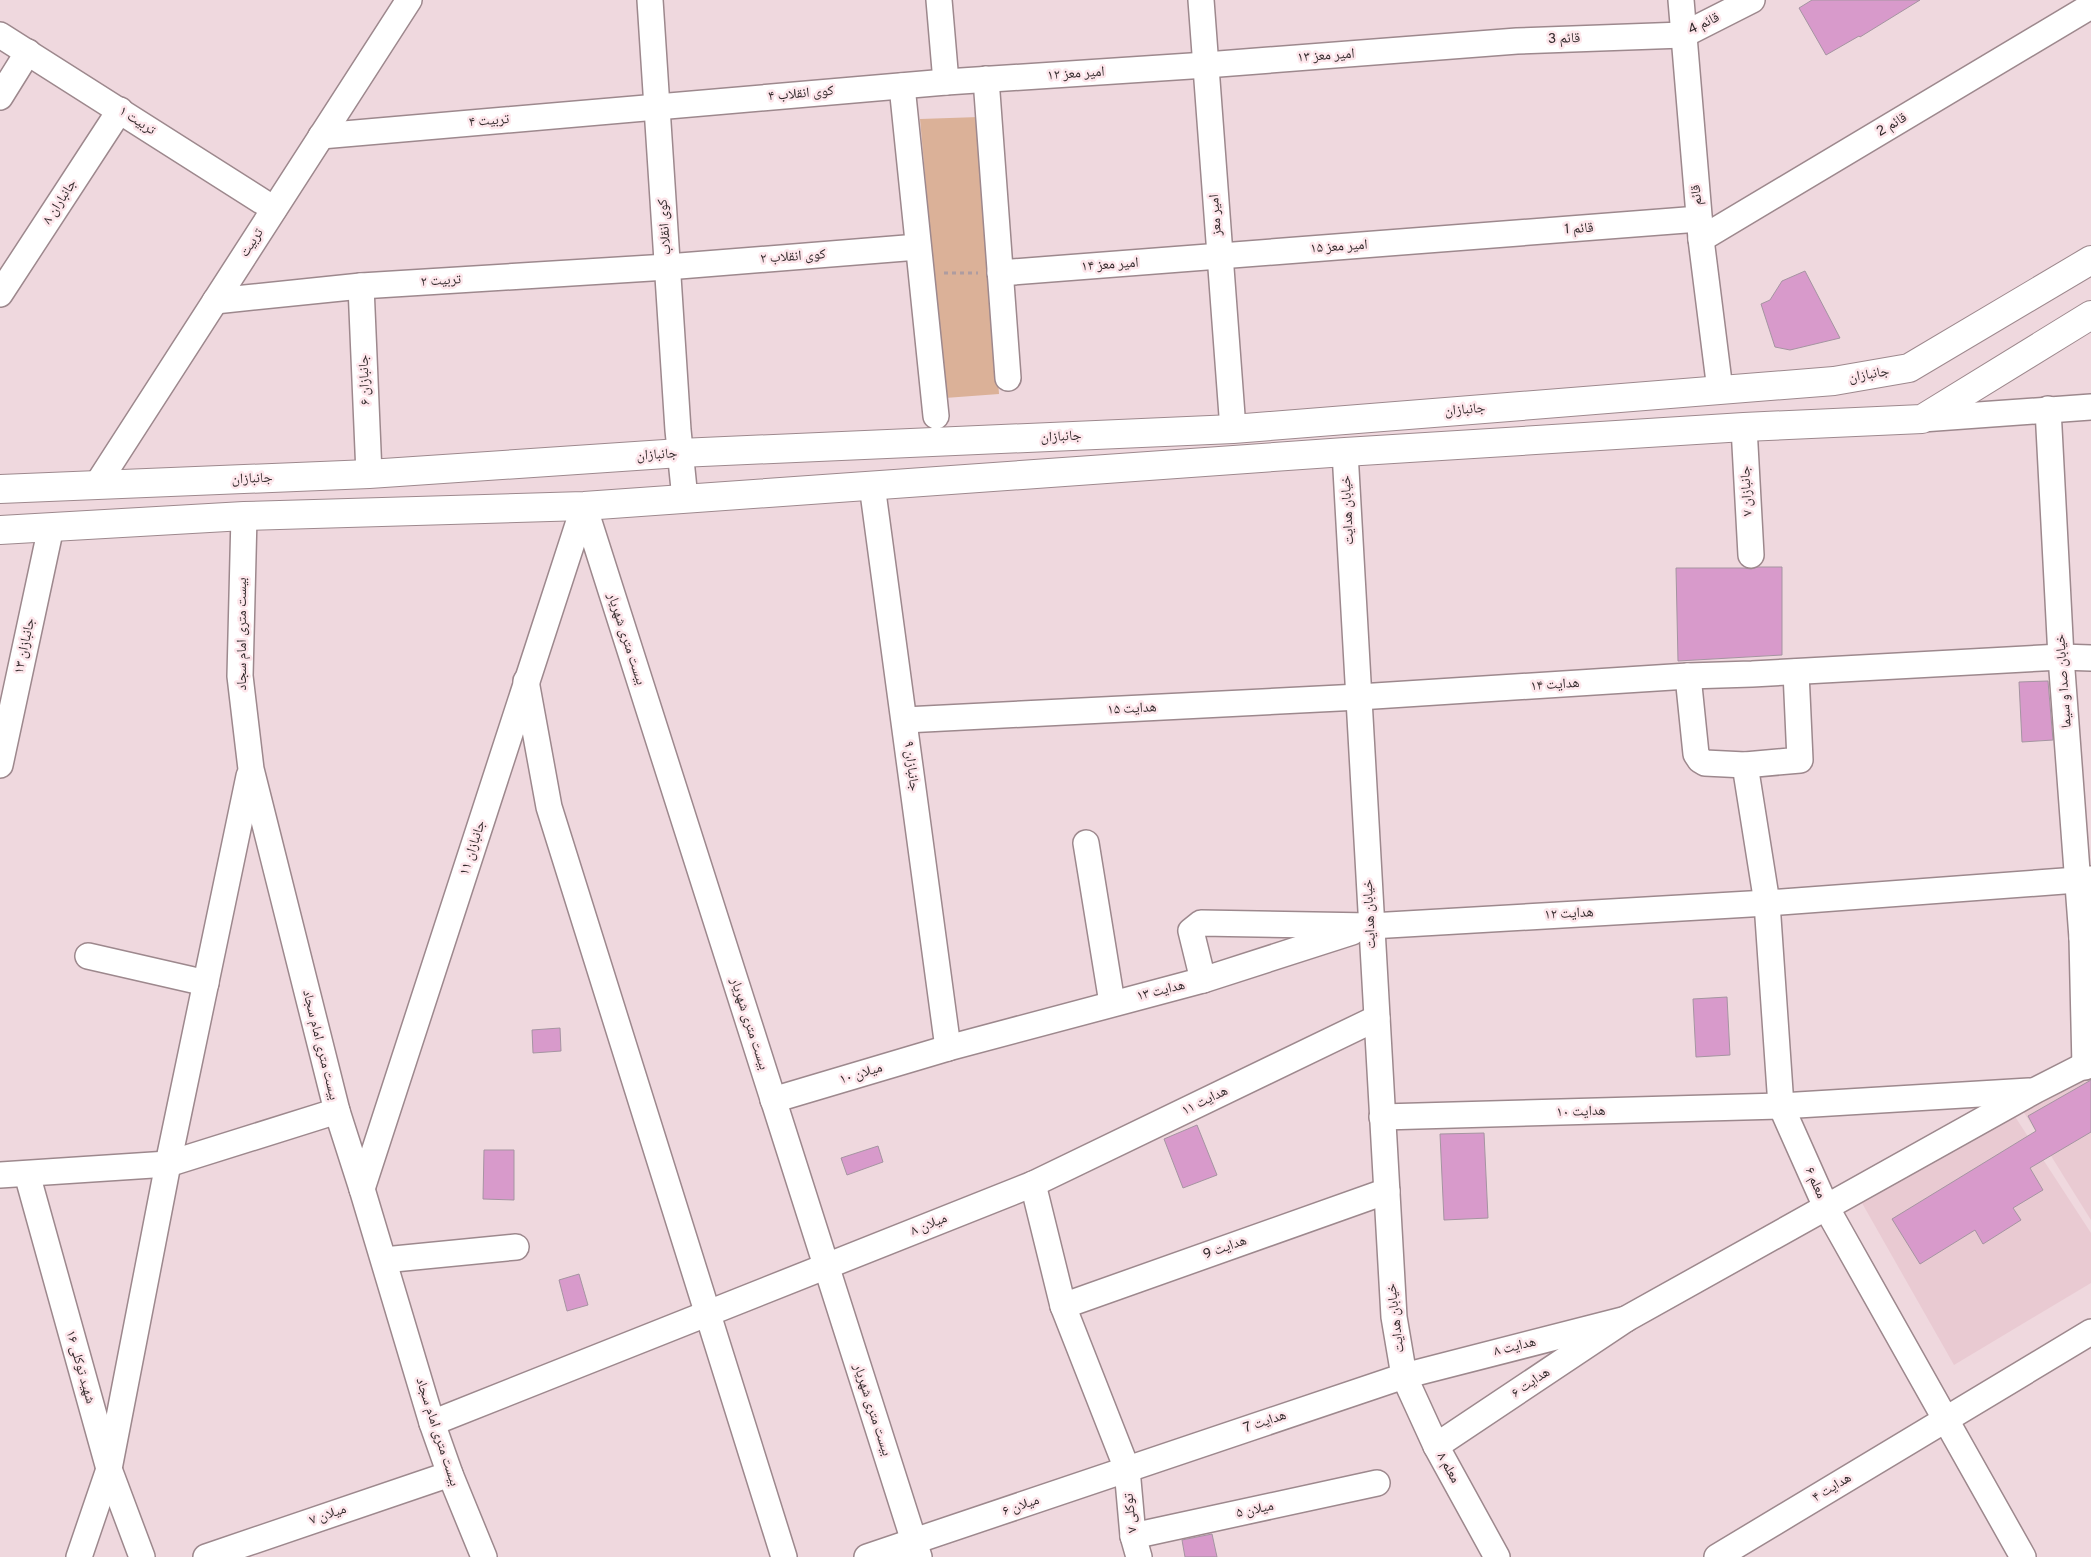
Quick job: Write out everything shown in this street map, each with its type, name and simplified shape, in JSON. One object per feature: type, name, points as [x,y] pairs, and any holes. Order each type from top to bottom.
[{"type":"main road","name":"جانبازان","points":[[0,489],[369,474],[680,453],[1233,429],[1834,381],[1909,368],[2091,260]]},
{"type":"main road","points":[[0,530],[244,516],[584,506],[1345,452],[1744,427],[1922,419],[2091,315]]},
{"type":"street","name":"تربیت","points":[[96,486],[409,0]]},
{"type":"street","name":"کوی انقلاب","points":[[650,0],[680,453],[685,499]]},
{"type":"street","points":[[939,0],[946,82]]},
{"type":"street","name":"امیر معز","points":[[1202,0],[1219,257],[1233,429]]},
{"type":"street","name":"قائم","points":[[1681,0],[1700,229],[1720,390]]},
{"type":"street","name":"قائم 4","points":[[1683,35],[1752,0]]},
{"type":"street","name":"قائم 2","points":[[1700,229],[2087,9]]},
{"type":"street","name":"تربیت ۱","points":[[0,34],[274,209]]},
{"type":"street","name":"قائم 3","points":[[1446,47],[1516,41],[1683,35]]},
{"type":"street","name":"امیر معز ۱۳","points":[[1206,65],[1446,47]]},
{"type":"street","points":[[0,97],[28,52]]},
{"type":"street","name":"امیر معز ۱۲","points":[[946,82],[1206,65]]},
{"type":"street","points":[[986,79],[1008,378]]},
{"type":"street","name":"کوی انقلاب ۴","points":[[657,106],[946,82]]},
{"type":"street","points":[[902,86],[936,416]]},
{"type":"street","name":"تربیت ۴","points":[[321,136],[657,106]]},
{"type":"street","name":"جانباران ۸","points":[[0,294],[120,110]]},
{"type":"street","name":"قائم 1","points":[[1459,238],[1700,229]]},
{"type":"street","name":"امیر معز ۱۵","points":[[1219,257],[1459,238]]},
{"type":"street","name":"کوی انقلاب ۲","points":[[667,267],[918,247]]},
{"type":"street","name":"امیر معز ۱۴","points":[[1000,273],[1219,257]]},
{"type":"street","name":"تربیت ۲","points":[[215,301],[361,286],[667,267]]},
{"type":"street","name":"جانبازان ۶","points":[[361,286],[369,474]]},
{"type":"street","points":[[1922,419],[2091,407]]},
{"type":"street","name":"خیابان صدا و سیما","points":[[2048,409],[2061,657],[2085,879],[2088,1065]]},
{"type":"street","name":"جانبازان ۷","points":[[1744,427],[1751,555]]},
{"type":"street","name":"خیابان هدایت","points":[[1345,452],[1386,1191],[1394,1316],[1404,1376]]},
{"type":"street","name":"جانبازان ۹","points":[[872,485],[948,1048]]},
{"type":"street","name":"جانبازان ۱۱","points":[[362,1189],[584,506]]},
{"type":"street","name":"بیست متری شهریار","points":[[584,506],[917,1550]]},
{"type":"street","name":"بیست متری امام سجاد","points":[[244,516],[240,676],[251,769],[337,1111],[432,1422],[450,1474],[484,1557]]},
{"type":"street","name":"جانبازان ۱۳","points":[[0,764],[51,527]]},
{"type":"street","name":"هدایت ۱۴","points":[[1359,697],[1688,676],[2061,657],[2091,658]]},
{"type":"street","points":[[1688,676],[1696,754],[1700,760],[1705,762],[1745,765],[1800,760],[1796,672]]},
{"type":"street","points":[[526,681],[549,807],[784,1557]]},
{"type":"street","name":"هدایت ۱۵","points":[[905,720],[1359,697]]},
{"type":"street","name":"معلم ۶","points":[[1745,765],[1767,903],[1781,1106],[1826,1207],[2023,1557]]},
{"type":"street","points":[[79,1557],[109,1469],[168,1164],[251,769]]},
{"type":"street","points":[[1086,843],[1112,1003]]},
{"type":"street","name":"هدایت ۱۲","points":[[1371,926],[1767,903],[2085,879]]},
{"type":"street","points":[[1203,980],[1191,930],[1200,923],[1371,926]]},
{"type":"street","name":"هدایت ۱۳","points":[[948,1048],[1203,980],[1371,926]]},
{"type":"street","points":[[88,956],[206,983]]},
{"type":"street","name":"هدایت ۱۱","points":[[1032,1184],[1377,1018]]},
{"type":"street","name":"میلان ۱۰","points":[[773,1100],[948,1048]]},
{"type":"street","points":[[1626,1319],[2036,1090],[2088,1065]]},
{"type":"street","name":"هدایت ۱۰","points":[[1382,1117],[1781,1106],[2036,1090]]},
{"type":"street","points":[[0,1175],[168,1164],[337,1111]]},
{"type":"street","name":"شهید توکلی ۱۶","points":[[27,1174],[109,1469],[142,1557]]},
{"type":"street","name":"میلان ۸","points":[[432,1422],[1032,1184]]},
{"type":"street","name":"توکلی ۷","points":[[1032,1184],[1063,1306],[1127,1469],[1136,1547]]},
{"type":"street","name":"هدایت 9","points":[[1063,1306],[1386,1191]]},
{"type":"street","points":[[384,1260],[516,1247]]},
{"type":"street","name":"هدایت ۸","points":[[1404,1376],[1626,1319]]},
{"type":"street","name":"هدایت ۶","points":[[1436,1446],[1626,1319]]},
{"type":"street","name":"هدایت ۴","points":[[1717,1557],[2091,1332]]},
{"type":"street","name":"معلم ۸","points":[[1404,1376],[1436,1446],[1496,1557]]},
{"type":"street","name":"هدایت 7","points":[[1127,1469],[1404,1376]]},
{"type":"street","name":"میلان ۶","points":[[867,1557],[917,1550],[1127,1469]]},
{"type":"street","name":"میلان ۷","points":[[206,1557],[450,1474]]},
{"type":"street","name":"میلان ۵","points":[[1136,1547],[1377,1483]]},
{"type":"path","points":[[921,273],[1000,273]]},
{"type":"shaded area","points":[[979,117],[999,394],[945,398],[920,119]]},
{"type":"shaded area","points":[[2091,1075],[2091,1220],[2023,1111]]},
{"type":"shaded area","points":[[2014,1115],[2091,1233],[2091,1283],[1954,1365],[1862,1203]]},
{"type":"building","points":[[1812,0],[1920,0],[1860,37],[1826,55],[1799,8]]},
{"type":"building","points":[[1805,271],[1840,338],[1790,350],[1775,347],[1761,304],[1770,300],[1782,281]]},
{"type":"building","points":[[1758,567],[1782,567],[1782,655],[1678,661],[1676,568],[1751,569]]},
{"type":"building","points":[[2048,681],[2053,740],[2022,742],[2019,682]]},
{"type":"building","points":[[1727,997],[1730,1055],[1696,1057],[1693,999]]},
{"type":"building","points":[[560,1028],[561,1051],[533,1053],[532,1030]]},
{"type":"building","points":[[2091,1080],[2091,1132],[2030,1168],[2043,1190],[2013,1208],[2021,1220],[1983,1244],[1975,1230],[1920,1264],[1892,1219],[2036,1131],[2028,1116]]},
{"type":"building","points":[[1197,1125],[1217,1175],[1183,1188],[1164,1139]]},
{"type":"building","points":[[1484,1133],[1488,1218],[1444,1220],[1440,1134]]},
{"type":"building","points":[[878,1146],[883,1162],[847,1175],[841,1158]]},
{"type":"building","points":[[484,1150],[514,1150],[514,1200],[483,1199]]},
{"type":"building","points":[[579,1274],[588,1305],[567,1311],[559,1280]]},
{"type":"building","points":[[1212,1534],[1217,1557],[1185,1557],[1182,1540]]}]
